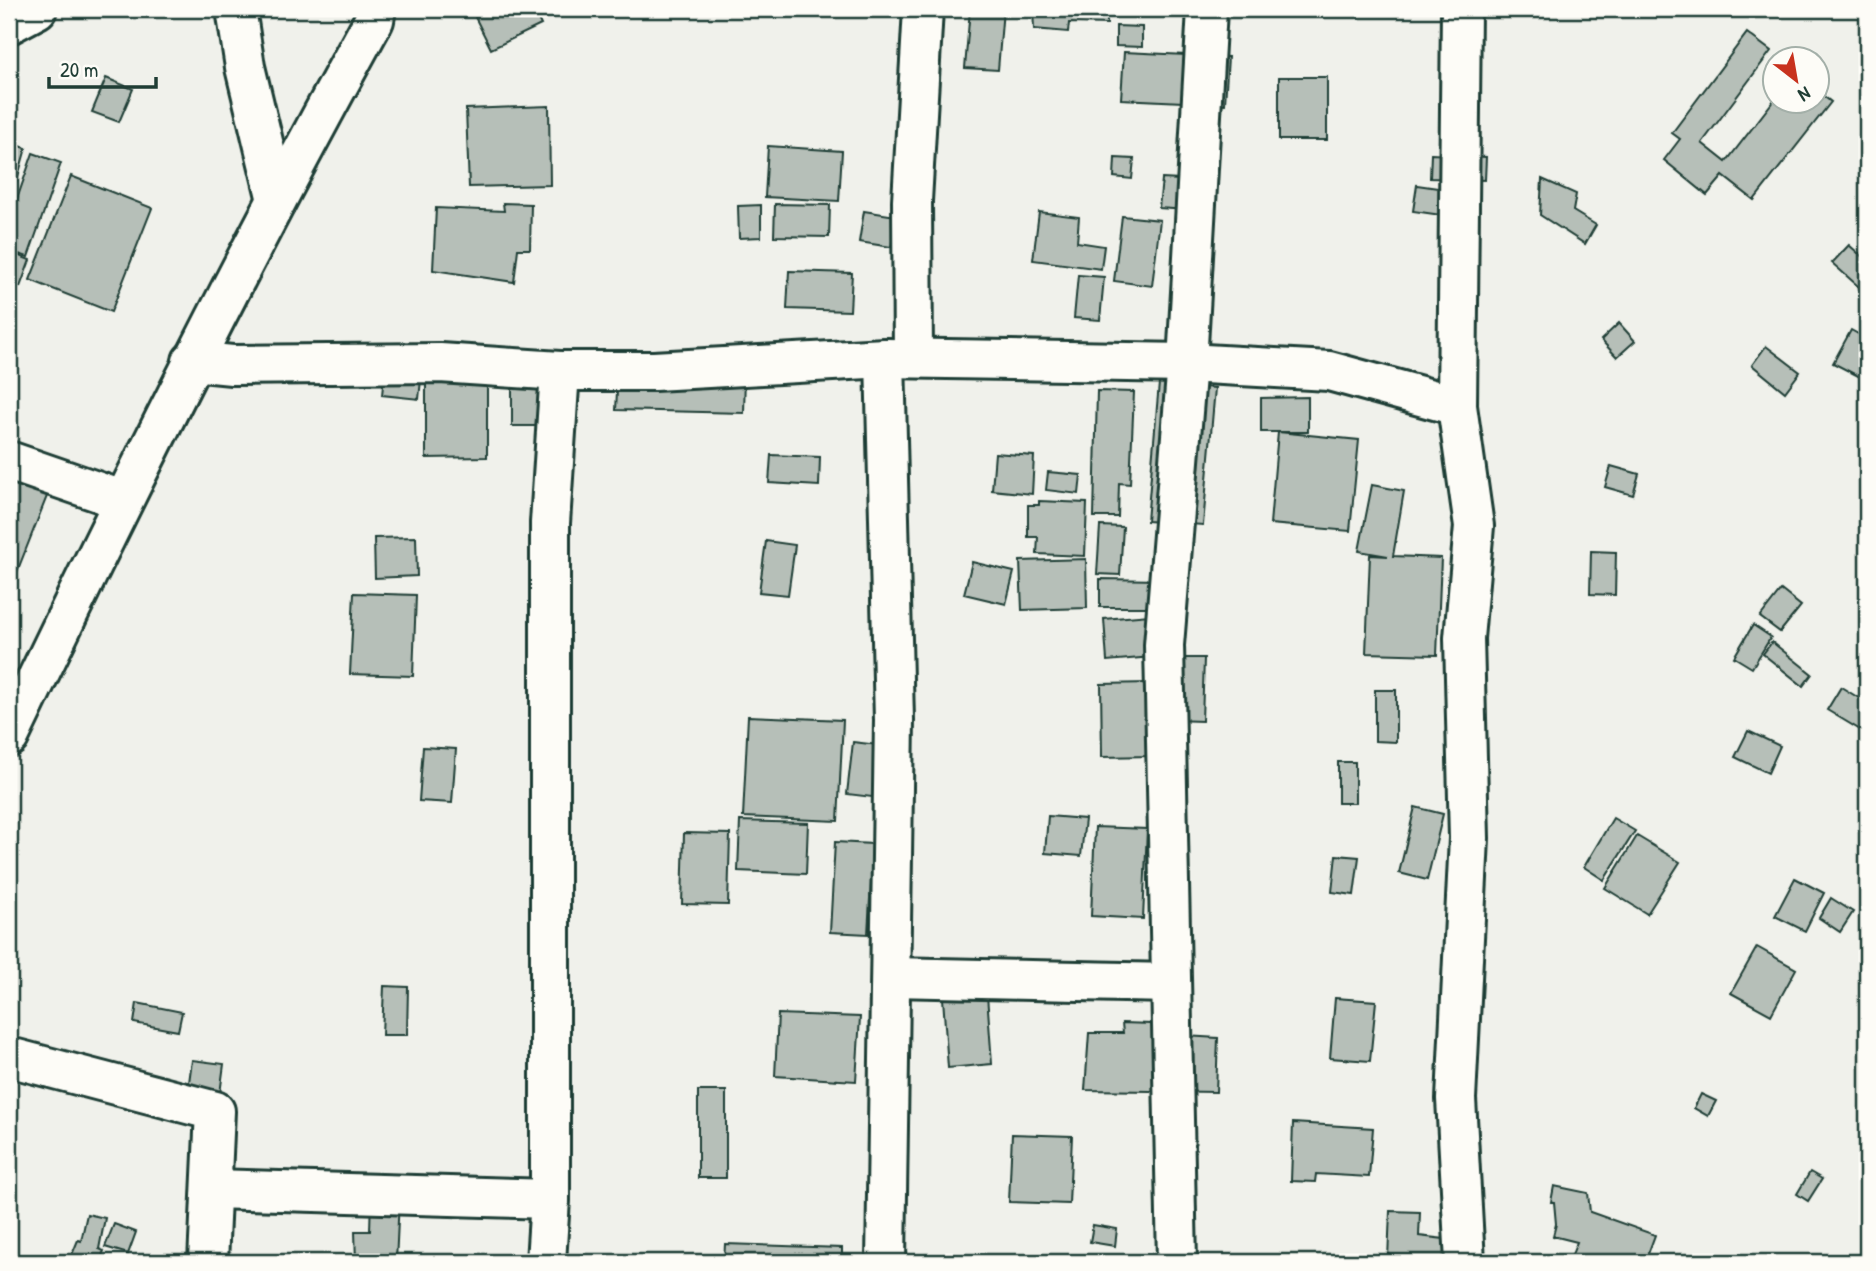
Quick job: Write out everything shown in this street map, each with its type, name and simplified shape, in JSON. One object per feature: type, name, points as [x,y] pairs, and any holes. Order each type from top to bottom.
[{"type":"street","points":[[9,24],[37,9]]},
{"type":"street","points":[[236,9],[245,67],[276,197]]},
{"type":"street","points":[[9,737],[122,500],[192,361],[276,197],[374,20],[376,9]]},
{"type":"street","points":[[886,1262],[899,358],[912,201],[923,9]]},
{"type":"street","points":[[1177,1262],[1164,645],[1187,363],[1207,9]]},
{"type":"street","points":[[1461,9],[1457,406],[1474,526],[1464,638],[1469,838],[1456,1099],[1465,1262]]},
{"type":"street","points":[[192,361],[232,365],[440,363],[560,371],[654,372],[899,358],[1187,363],[1328,371],[1457,406]]},
{"type":"street","points":[[546,1262],[550,1199],[550,523],[560,371]]},
{"type":"street","points":[[9,461],[122,500]]},
{"type":"street","points":[[892,977],[1171,983]]},
{"type":"street","points":[[9,1057],[215,1111],[208,1262]]},
{"type":"street","points":[[212,1189],[550,1199]]},
{"type":"building","points":[[493,9],[533,9],[541,25],[491,49],[475,17]]},
{"type":"building","points":[[970,9],[1003,9],[998,70],[965,68]]},
{"type":"building","points":[[1033,9],[1107,9],[1107,24],[1069,23],[1068,32],[1034,29]]},
{"type":"building","points":[[1116,26],[1142,27],[1142,47],[1116,46]]},
{"type":"building","points":[[1747,33],[1764,46],[1760,46],[1760,66],[1702,143],[1726,162],[1762,116],[1820,116],[1754,200],[1723,176],[1707,195],[1664,160],[1680,139],[1672,133]]},
{"type":"building","points":[[1124,52],[1228,57],[1225,104],[1121,99]]},
{"type":"building","points":[[1279,77],[1327,77],[1327,140],[1279,140]]},
{"type":"building","points":[[106,78],[133,89],[119,122],[92,112]]},
{"type":"building","points":[[549,106],[550,185],[469,187],[466,109]]},
{"type":"building","points":[[9,143],[26,148],[15,187],[9,186]]},
{"type":"building","points":[[768,146],[842,151],[839,201],[765,197]]},
{"type":"building","points":[[33,153],[61,163],[28,257],[9,251],[9,222]]},
{"type":"building","points":[[1431,154],[1486,157],[1485,180],[1430,178]]},
{"type":"building","points":[[1115,158],[1134,159],[1132,179],[1114,177]]},
{"type":"building","points":[[71,176],[152,208],[111,312],[30,280]]},
{"type":"building","points":[[1162,179],[1216,182],[1215,212],[1159,208]]},
{"type":"building","points":[[1542,179],[1576,194],[1573,211],[1596,225],[1585,244],[1540,215]]},
{"type":"building","points":[[1417,185],[1466,192],[1462,218],[1413,211]]},
{"type":"building","points":[[503,203],[531,204],[530,249],[518,249],[514,282],[433,270],[436,208],[504,211]]},
{"type":"building","points":[[775,204],[830,205],[829,237],[774,236]]},
{"type":"building","points":[[761,205],[761,237],[739,238],[738,206]]},
{"type":"building","points":[[864,211],[896,216],[891,247],[859,242]]},
{"type":"building","points":[[1039,212],[1079,217],[1077,242],[1104,246],[1101,269],[1033,260]]},
{"type":"building","points":[[1122,216],[1160,220],[1152,286],[1114,281]]},
{"type":"building","points":[[1849,245],[1867,261],[1867,294],[1832,263]]},
{"type":"building","points":[[9,252],[30,260],[20,287],[9,283]]},
{"type":"building","points":[[789,271],[852,273],[850,311],[787,309]]},
{"type":"building","points":[[1078,275],[1104,277],[1100,320],[1074,318]]},
{"type":"building","points":[[1619,323],[1635,341],[1617,357],[1601,340]]},
{"type":"building","points":[[1851,330],[1867,339],[1867,364],[1860,377],[1833,363]]},
{"type":"building","points":[[1766,346],[1800,372],[1785,392],[1752,365]]},
{"type":"building","points":[[385,366],[422,370],[419,399],[382,395]]},
{"type":"building","points":[[512,373],[556,373],[555,426],[512,426]]},
{"type":"building","points":[[618,373],[745,375],[744,413],[616,410]]},
{"type":"building","points":[[487,377],[487,457],[426,458],[426,378]]},
{"type":"building","points":[[1159,383],[1215,388],[1203,525],[1147,521]]},
{"type":"building","points":[[1097,391],[1134,392],[1130,484],[1119,483],[1118,517],[1094,517]]},
{"type":"building","points":[[1308,397],[1308,432],[1261,432],[1261,398]]},
{"type":"building","points":[[1278,432],[1359,440],[1350,531],[1270,524]]},
{"type":"building","points":[[995,453],[1034,456],[1032,494],[992,490]]},
{"type":"building","points":[[771,455],[820,457],[819,486],[769,483]]},
{"type":"building","points":[[1611,466],[1639,474],[1633,495],[1605,487]]},
{"type":"building","points":[[1048,472],[1081,475],[1079,494],[1046,490]]},
{"type":"building","points":[[14,478],[49,491],[9,592],[9,490]]},
{"type":"building","points":[[1372,485],[1404,491],[1393,556],[1441,558],[1437,655],[1366,653],[1370,555],[1388,556],[1359,551]]},
{"type":"building","points":[[1039,501],[1087,503],[1085,556],[1037,554],[1038,537],[1028,537],[1028,505],[1039,505]]},
{"type":"building","points":[[1100,526],[1123,527],[1120,575],[1097,574]]},
{"type":"building","points":[[416,537],[417,576],[375,578],[374,538]]},
{"type":"building","points":[[766,541],[795,545],[788,595],[759,592]]},
{"type":"building","points":[[1591,551],[1616,552],[1615,595],[1590,594]]},
{"type":"building","points":[[1086,559],[1087,608],[1022,610],[1020,561]]},
{"type":"building","points":[[972,562],[1014,572],[1006,604],[964,594]]},
{"type":"building","points":[[1100,579],[1162,580],[1161,607],[1100,607]]},
{"type":"building","points":[[1781,590],[1801,606],[1780,632],[1760,617]]},
{"type":"building","points":[[354,593],[416,595],[413,676],[350,674]]},
{"type":"building","points":[[1149,615],[1152,657],[1107,661],[1104,619]]},
{"type":"building","points":[[1753,625],[1771,637],[1752,668],[1734,657]]},
{"type":"building","points":[[1772,642],[1812,674],[1803,686],[1763,654]]},
{"type":"building","points":[[1176,658],[1204,658],[1202,721],[1173,720]]},
{"type":"building","points":[[1149,683],[1151,756],[1102,757],[1101,684]]},
{"type":"building","points":[[1841,687],[1867,703],[1867,734],[1827,710]]},
{"type":"building","points":[[1375,690],[1396,690],[1396,742],[1375,741]]},
{"type":"building","points":[[748,716],[843,720],[838,821],[743,817]]},
{"type":"building","points":[[1748,731],[1780,746],[1768,773],[1735,757]]},
{"type":"building","points":[[853,742],[887,746],[880,798],[847,794]]},
{"type":"building","points":[[423,747],[456,749],[452,803],[419,801]]},
{"type":"building","points":[[1338,762],[1355,762],[1355,803],[1338,803]]},
{"type":"building","points":[[1415,807],[1443,814],[1427,880],[1399,873]]},
{"type":"building","points":[[1048,816],[1085,819],[1081,856],[1045,853]]},
{"type":"building","points":[[1613,818],[1635,831],[1604,880],[1584,867]]},
{"type":"building","points":[[740,821],[808,823],[806,874],[738,871]]},
{"type":"building","points":[[1095,827],[1147,829],[1143,919],[1091,916]]},
{"type":"building","points":[[684,833],[730,834],[728,905],[682,904]]},
{"type":"building","points":[[1637,836],[1680,862],[1647,914],[1605,888]]},
{"type":"building","points":[[835,842],[873,844],[868,934],[830,932]]},
{"type":"building","points":[[1336,855],[1359,857],[1354,895],[1332,892]]},
{"type":"building","points":[[1795,878],[1824,893],[1805,931],[1775,916]]},
{"type":"building","points":[[1831,898],[1853,912],[1840,932],[1819,918]]},
{"type":"building","points":[[1757,947],[1796,969],[1771,1015],[1731,993]]},
{"type":"building","points":[[986,981],[992,1064],[948,1068],[942,984]]},
{"type":"building","points":[[384,986],[408,987],[407,1035],[382,1035]]},
{"type":"building","points":[[1335,998],[1376,1001],[1370,1061],[1330,1058]]},
{"type":"building","points":[[137,1003],[182,1012],[178,1031],[134,1023]]},
{"type":"building","points":[[778,1014],[860,1017],[856,1081],[775,1076]]},
{"type":"building","points":[[1122,1023],[1152,1024],[1152,1044],[1168,1045],[1169,1035],[1218,1038],[1216,1092],[1085,1090],[1089,1033],[1123,1033]]},
{"type":"building","points":[[192,1060],[224,1064],[220,1094],[188,1090]]},
{"type":"building","points":[[698,1091],[726,1091],[726,1178],[698,1178]]},
{"type":"building","points":[[1701,1094],[1716,1101],[1708,1116],[1694,1108]]},
{"type":"building","points":[[1293,1123],[1373,1128],[1369,1177],[1316,1174],[1315,1182],[1291,1181]]},
{"type":"building","points":[[1012,1134],[1072,1136],[1069,1204],[1009,1202]]},
{"type":"building","points":[[1810,1172],[1822,1179],[1808,1201],[1797,1194]]},
{"type":"building","points":[[1554,1186],[1588,1193],[1590,1212],[1655,1235],[1645,1262],[1569,1262],[1577,1242],[1553,1236],[1556,1224],[1554,1202],[1551,1202]]},
{"type":"building","points":[[371,1198],[399,1199],[396,1262],[356,1262],[355,1231],[370,1231]]},
{"type":"building","points":[[1390,1211],[1420,1212],[1419,1236],[1453,1240],[1451,1262],[1388,1259]]},
{"type":"building","points":[[87,1214],[105,1218],[99,1249],[104,1251],[99,1262],[69,1262],[78,1240],[81,1241]]},
{"type":"building","points":[[114,1224],[136,1232],[128,1254],[105,1247]]},
{"type":"building","points":[[1093,1225],[1117,1229],[1115,1246],[1090,1242]]},
{"type":"building","points":[[725,1244],[842,1248],[842,1262],[724,1262]]}]
